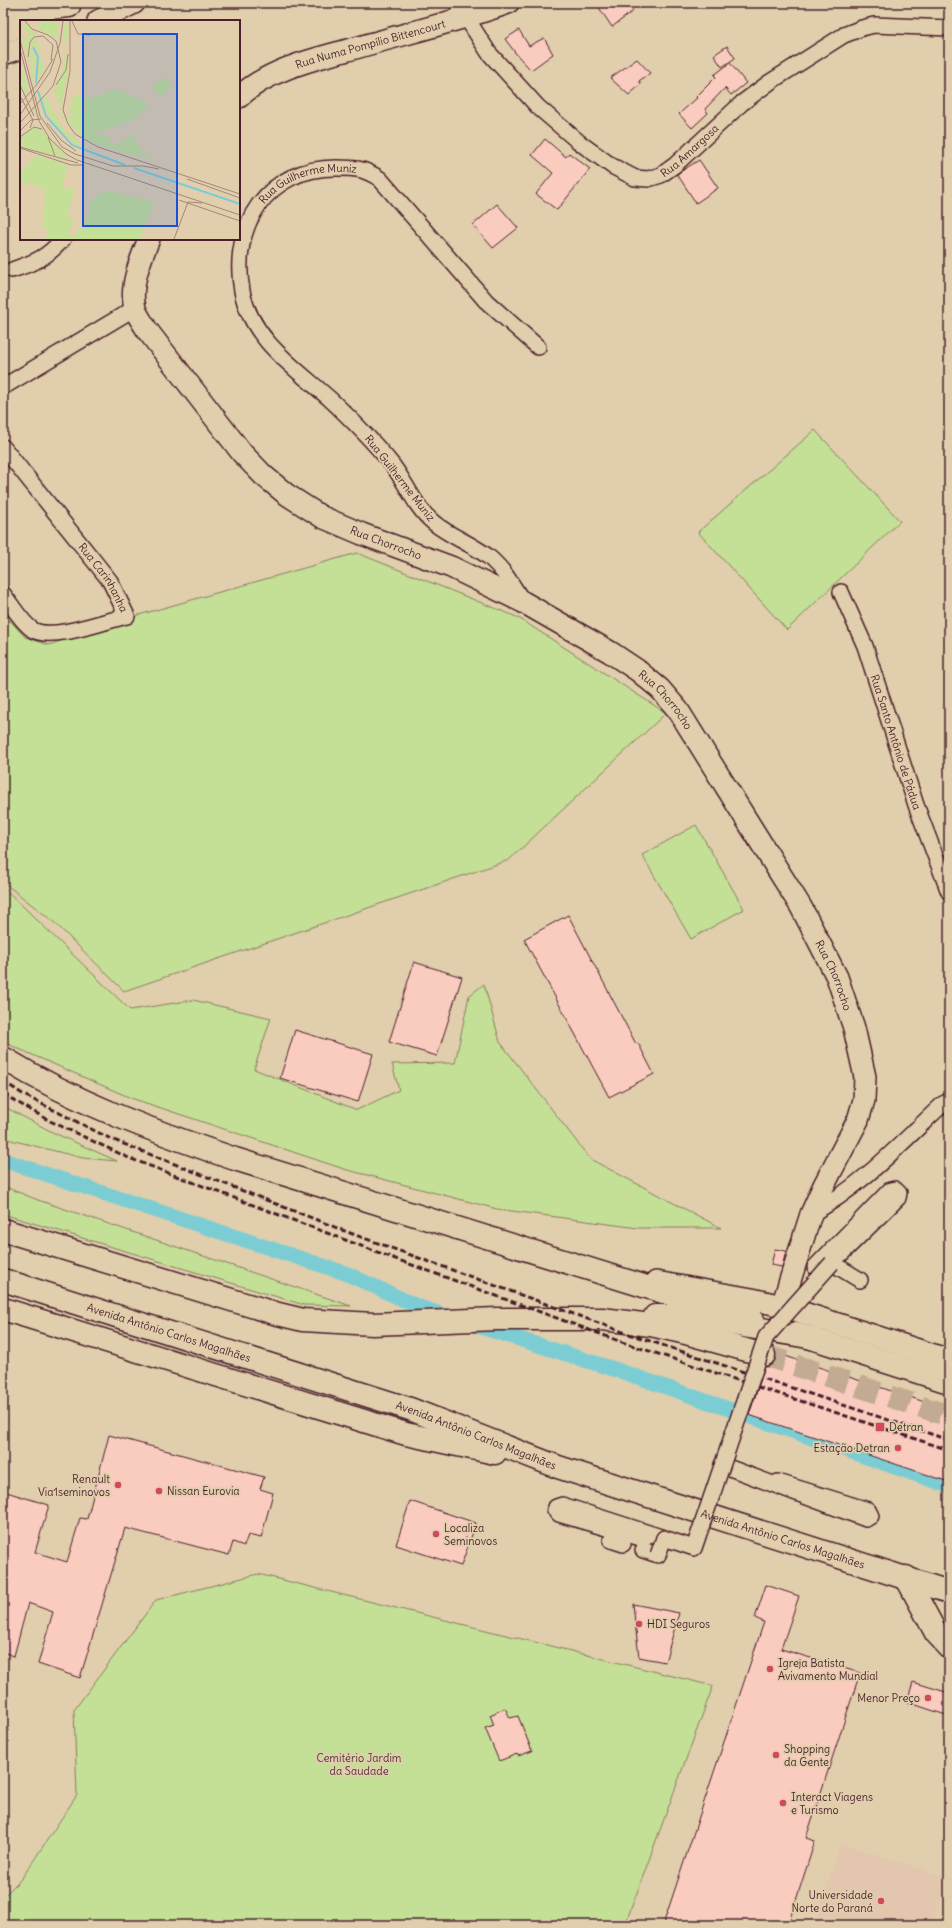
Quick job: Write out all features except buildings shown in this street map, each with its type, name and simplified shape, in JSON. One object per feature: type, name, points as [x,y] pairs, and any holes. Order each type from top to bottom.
[{"type":"main road","points":[[3,10],[30,10],[72,4]]},
{"type":"main road","points":[[3,1058],[28,1074],[78,1099],[152,1131],[235,1159],[814,1338],[949,1382]]},
{"type":"main road","points":[[3,1219],[43,1242]]},
{"type":"main road","points":[[3,1230],[274,1313],[303,1320],[373,1324],[497,1319],[602,1319],[686,1316],[814,1338]]},
{"type":"main road","name":"Avenida Antônio Carlos Magalhães","points":[[3,1280],[410,1409],[558,1467],[949,1592]]},
{"type":"main road","points":[[5,1310],[406,1434],[558,1467]]},
{"type":"main road","points":[[602,1319],[651,1325],[764,1355]]},
{"type":"main road","points":[[906,1577],[936,1633],[949,1647]]},
{"type":"street","points":[[100,20],[133,3]]},
{"type":"street","name":"Rua Numa Pompílio Bittencourt","points":[[240,96],[266,78],[294,66],[461,10],[508,3]]},
{"type":"street","points":[[36,20],[72,4]]},
{"type":"street","name":"Rua Amargosa","points":[[461,10],[489,54],[538,107],[580,143],[612,166],[635,178],[648,179],[661,175],[675,165],[742,103],[770,82],[844,35],[874,25],[949,28]]},
{"type":"street","points":[[3,32],[20,26]]},
{"type":"street","points":[[3,54],[20,48]]},
{"type":"street","name":"Rua Guilherme Muniz","points":[[523,602],[503,571],[490,558],[434,523],[422,511],[391,463],[363,431],[270,345],[254,325],[242,291],[238,265],[243,238],[256,205],[270,190],[289,178],[310,170],[326,168],[356,168],[369,171],[380,179],[486,301],[538,347]]},
{"type":"street","points":[[12,270],[39,260],[51,252],[62,240]]},
{"type":"street","points":[[3,388],[135,308],[135,285],[140,261],[149,240]]},
{"type":"street","name":"Rua Chorrocho","points":[[135,308],[147,330],[242,453],[263,475],[286,494],[322,517],[362,534],[451,567],[523,602],[582,635],[637,670],[660,689],[678,710],[801,907],[836,977],[854,1028],[865,1077],[864,1100],[858,1120],[824,1185],[811,1214],[782,1306]]},
{"type":"street","name":"Rua Carinhanha","points":[[3,447],[110,581],[127,616],[58,634],[40,633],[25,623],[3,594]]},
{"type":"street","name":"Rua Santo Antônio de Pádua","points":[[841,592],[865,646],[916,805],[949,892]]},
{"type":"street","points":[[811,1214],[830,1204],[851,1188],[949,1101]]},
{"type":"street","points":[[664,1538],[658,1555],[644,1544],[559,1514],[555,1510],[556,1507],[562,1505],[664,1538],[694,1548],[754,1377],[766,1337],[832,1263],[898,1198],[898,1191],[890,1190],[815,1267]]},
{"type":"street","points":[[832,1263],[860,1280]]},
{"type":"street","points":[[595,1271],[752,1299],[782,1306],[949,1360]]},
{"type":"street","points":[[722,1465],[866,1519],[871,1516],[868,1510],[778,1482]]},
{"type":"shaded area","name":"Universidade Norte do Paraná","points":[[841,1844],[947,1877],[932,1925],[815,1925]]},
{"type":"green space","points":[[815,430],[900,521],[787,630],[698,532]]},
{"type":"green space","points":[[357,553],[517,617],[666,713],[509,860],[124,991],[55,923],[3,882],[3,613],[25,637],[49,645],[121,620]]},
{"type":"green space","points":[[696,825],[744,909],[691,939],[642,855]]},
{"type":"green space","points":[[3,887],[130,1010],[193,1000],[271,1018],[254,1069],[357,1110],[399,1090],[392,1064],[455,1063],[469,996],[484,984],[500,1042],[590,1159],[721,1228],[638,1228],[497,1209],[344,1169],[131,1098],[3,1042]]},
{"type":"green space","points":[[3,1106],[54,1133],[117,1161],[83,1158],[3,1138]]},
{"type":"green space","points":[[3,1186],[38,1200],[351,1306],[304,1305],[3,1214]]},
{"type":"green space","name":"Cemitério Jardim da Saudade","points":[[258,1574],[713,1686],[625,1925],[3,1925],[3,1897],[22,1878],[77,1795],[74,1710],[156,1600]]},
{"type":"waterway","points":[[3,1160],[345,1273],[417,1306],[449,1317]]},
{"type":"waterway","points":[[472,1324],[620,1371],[949,1486]]},
{"type":"tunnel","points":[[764,1355],[949,1416]]},
{"type":"railway","points":[[3,1081],[24,1095],[111,1139],[350,1233],[626,1333],[949,1440]]},
{"type":"railway","points":[[3,1094],[50,1121],[129,1158],[393,1258],[622,1342],[949,1450]]},
{"type":"place","name":"Detran","points":[[880,1427]]},
{"type":"place","name":"Estação Detran","points":[[898,1448]]},
{"type":"place","name":"Renault Via1seminovos","points":[[118,1485]]},
{"type":"place","name":"Nissan Eurovia","points":[[159,1491]]},
{"type":"place","name":"Localiza Seminovos","points":[[436,1534]]},
{"type":"place","name":"HDI Seguros","points":[[639,1624]]},
{"type":"place","name":"Igreja Batista Avivamento Mundial","points":[[770,1669]]},
{"type":"place","name":"Menor Preço","points":[[928,1698]]},
{"type":"place","name":"Shopping da Gente","points":[[776,1755]]},
{"type":"place","name":"Interact Viagens e Turismo","points":[[783,1803]]},
{"type":"place","name":"Universidade Norte do Paraná","points":[[881,1901]]}]
